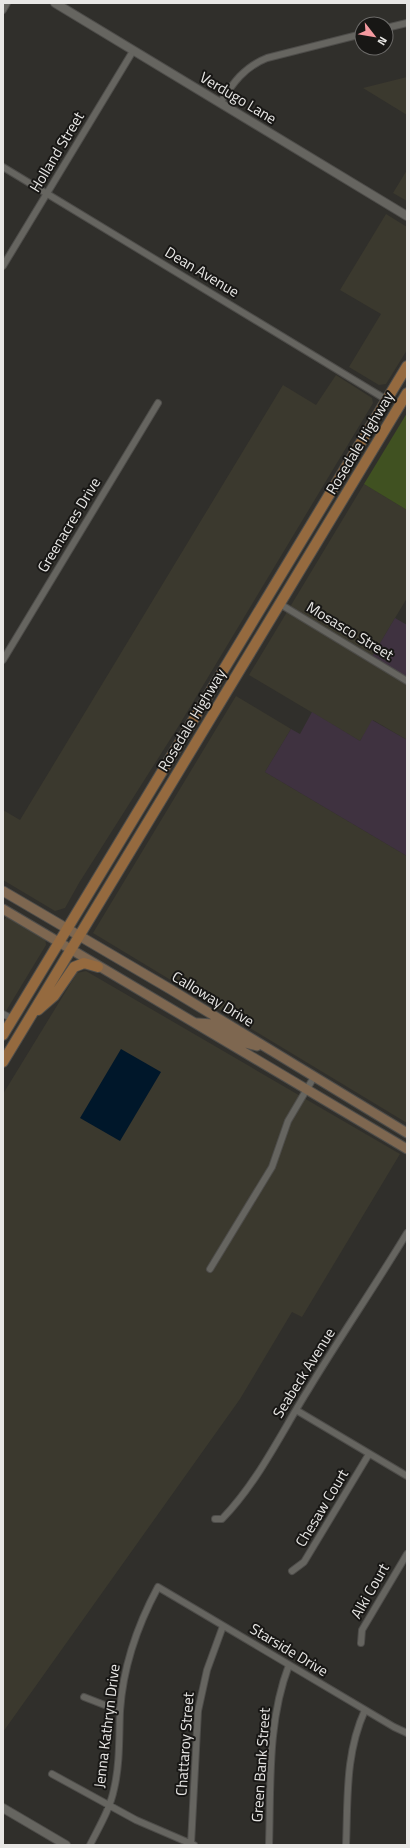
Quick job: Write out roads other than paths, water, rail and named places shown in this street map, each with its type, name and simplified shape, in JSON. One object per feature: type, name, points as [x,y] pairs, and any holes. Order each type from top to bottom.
[{"type":"main road","name":"Rosedale Highway","points":[[3,1035],[407,366]]},
{"type":"main road","name":"Rosedale Highway","points":[[3,1062],[407,393]]},
{"type":"main road","points":[[344,498],[352,473],[388,413],[390,403],[387,400]]},
{"type":"main road","points":[[203,731],[203,718],[245,648],[262,606]]},
{"type":"main road","points":[[167,790],[174,770],[193,736],[194,732],[190,726]]},
{"type":"main road","name":"Calloway Drive","points":[[3,891],[407,1133]]},
{"type":"main road","name":"Calloway Drive","points":[[3,909],[98,967],[196,1023],[407,1149]]},
{"type":"main road","points":[[25,1026],[54,996],[74,967],[84,963],[98,967]]},
{"type":"main road","points":[[196,1023],[213,1024],[241,1042],[264,1047]]},
{"type":"street","points":[[3,10],[7,3]]},
{"type":"street","name":"Verdugo Lane","points":[[55,3],[407,216]]},
{"type":"street","points":[[394,26],[407,23]]},
{"type":"street","points":[[220,103],[237,78],[257,62],[267,58],[354,36]]},
{"type":"street","name":"Holland Street","points":[[3,266],[133,51]]},
{"type":"street","name":"Dean Avenue","points":[[3,167],[387,400]]},
{"type":"street","name":"Greenacres Drive","points":[[3,660],[158,403]]},
{"type":"street","name":"Mosasco Street","points":[[280,604],[407,681]]},
{"type":"street","points":[[3,1014],[13,1019]]},
{"type":"street","points":[[210,1269],[272,1167],[288,1121],[314,1077]]},
{"type":"street","name":"Seabeck Avenue","points":[[215,1519],[222,1519],[244,1492],[366,1301],[407,1233]]},
{"type":"street","points":[[296,1410],[407,1476]]},
{"type":"street","name":"Chesaw Court","points":[[292,1571],[304,1562],[369,1454]]},
{"type":"street","name":"Alki Court","points":[[361,1643],[362,1630],[407,1554]]},
{"type":"street","name":"Starside Drive","points":[[158,1587],[365,1710],[407,1733]]},
{"type":"street","name":"Jenna Kathryn Drive","points":[[90,1845],[109,1806],[114,1791],[118,1766],[120,1711],[125,1673],[131,1649],[143,1616],[158,1587]]},
{"type":"street","name":"Chattaroy Street","points":[[193,1845],[198,1711],[207,1670],[223,1626]]},
{"type":"street","name":"Green Bank Street","points":[[269,1845],[274,1727],[279,1695],[289,1665]]},
{"type":"street","points":[[84,1697],[120,1711]]},
{"type":"street","points":[[346,1845],[350,1754],[358,1724],[365,1710]]},
{"type":"street","points":[[52,1774],[109,1806],[193,1845]]},
{"type":"street","points":[[3,1808],[66,1845]]},
{"type":"water","points":[[121,1049],[161,1072],[120,1141],[80,1118]]}]
